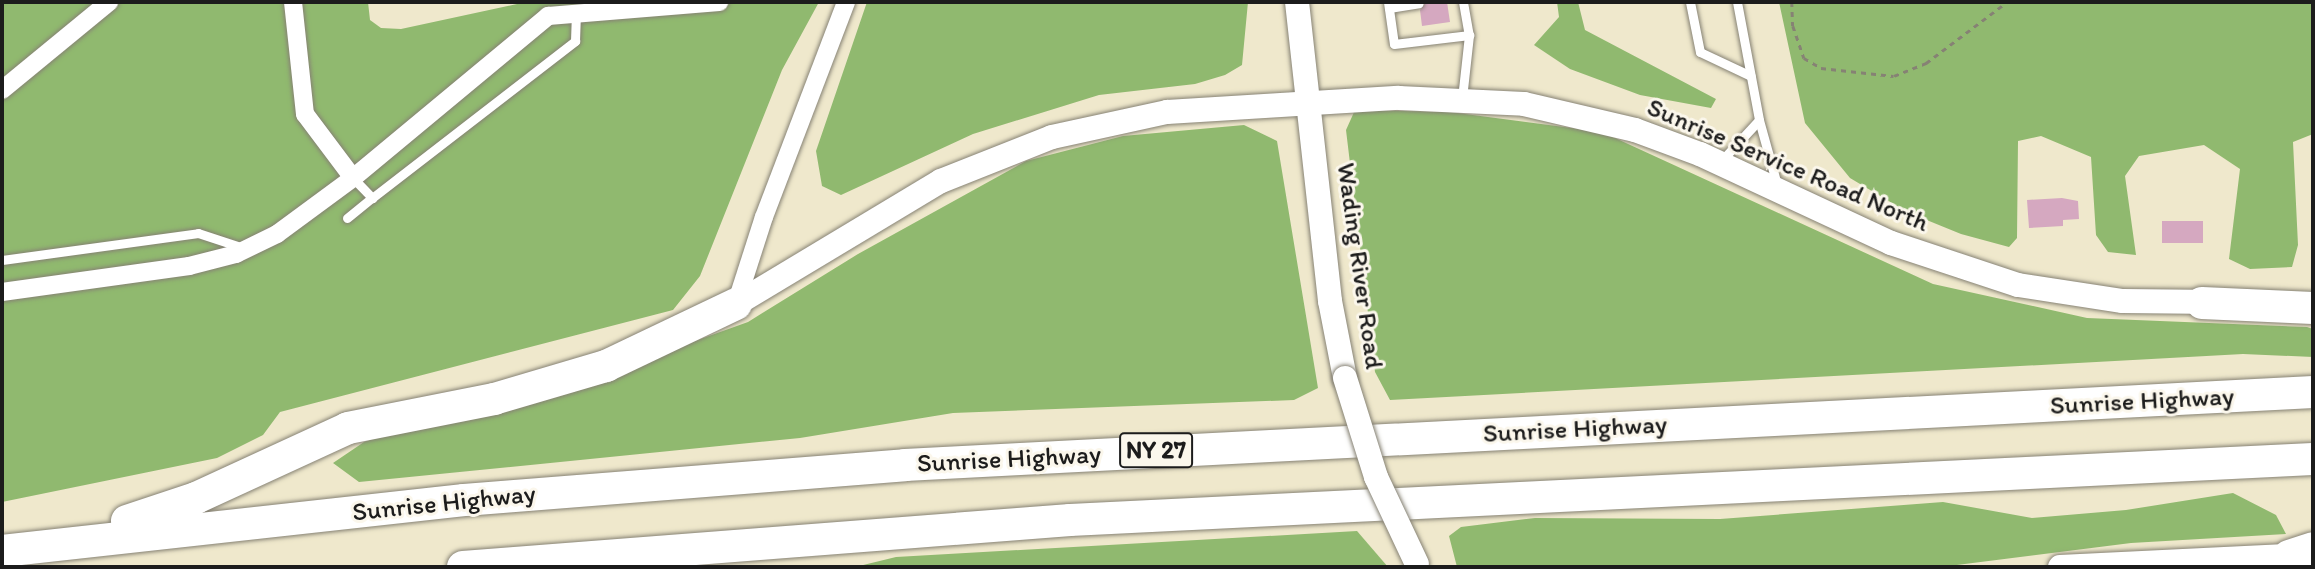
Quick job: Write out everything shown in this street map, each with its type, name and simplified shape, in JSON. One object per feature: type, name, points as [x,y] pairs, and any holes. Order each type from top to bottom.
[{"type":"highway","points":[[2202,303],[2313,308]]},
{"type":"highway","points":[[2,545],[152,514],[348,428],[494,399],[585,373],[653,348],[736,304]]},
{"type":"highway","name":"Sunrise Highway","points":[[2,551],[489,498],[905,465],[2313,392]]},
{"type":"highway","points":[[463,567],[1096,518],[2313,459]]},
{"type":"street","points":[[2,90],[109,2]]},
{"type":"street","points":[[293,2],[305,114],[353,178]]},
{"type":"street","points":[[2,292],[189,266],[247,249],[277,234],[353,178],[548,16],[612,5],[628,10],[719,2]]},
{"type":"street","points":[[736,304],[764,217],[846,2]]},
{"type":"street","name":"Wading River Road","points":[[1297,2],[1330,301],[1345,378],[1376,477],[1418,566]]},
{"type":"street","name":"Sunrise Service Road North","points":[[736,304],[912,197],[1019,148],[1137,117],[1307,102],[1462,99],[1524,104],[1596,119],[1720,162],[1891,243],[1993,278],[2099,298],[2202,303],[2313,294]]},
{"type":"street","points":[[2060,567],[2305,553]]},
{"type":"lane","points":[[1462,99],[1469,35],[1464,2]]},
{"type":"lane","points":[[1690,2],[1700,52],[1751,76]]},
{"type":"lane","points":[[1737,2],[1759,120],[1778,190]]},
{"type":"lane","points":[[1419,3],[1389,5],[1394,44],[1469,35]]},
{"type":"lane","points":[[347,218],[575,41],[576,12]]},
{"type":"lane","points":[[1720,162],[1759,120]]},
{"type":"lane","points":[[353,178],[372,198]]},
{"type":"lane","points":[[2,260],[198,233],[247,249]]},
{"type":"path","points":[[1791,2],[1793,26],[1804,58],[1821,68],[1894,76],[1926,63],[2007,2]]},
{"type":"green space","points":[[2,2],[368,2],[370,20],[381,28],[401,29],[526,2],[819,2],[782,70],[700,276],[673,310],[280,412],[263,435],[217,458],[2,502]]},
{"type":"green space","points":[[867,2],[1248,2],[1242,65],[1225,75],[1195,84],[1099,95],[973,134],[841,195],[822,186],[816,151]]},
{"type":"green space","points":[[1557,2],[1578,2],[1585,30],[1716,99],[1711,108],[1640,95],[1570,69],[1534,45],[1559,17]]},
{"type":"green space","points":[[1779,2],[2313,2],[2313,134],[2293,142],[2298,245],[2292,267],[2250,269],[2229,259],[2240,169],[2204,145],[2139,156],[2125,176],[2136,255],[2108,252],[2096,235],[2091,157],[2041,136],[2018,141],[2017,238],[2009,247],[1961,234],[1907,212],[1850,178],[1805,123]]},
{"type":"green space","points":[[1355,110],[1450,112],[1602,132],[1933,284],[2087,318],[2307,327],[2313,329],[2313,357],[2243,354],[1390,400],[1375,372],[1346,130]]},
{"type":"green space","points":[[1244,125],[1277,141],[1318,388],[1294,400],[953,413],[800,438],[359,482],[333,463],[364,442],[402,428],[480,418],[748,322],[858,254],[1026,161],[1123,136]]},
{"type":"green space","points":[[2233,493],[2276,515],[2286,534],[2131,543],[1941,567],[1457,567],[1449,536],[1461,527],[1535,518],[1720,519],[1943,502],[2032,518],[2126,510]]},
{"type":"green space","points":[[1357,531],[1388,567],[855,567],[896,557]]},
{"type":"building","points":[[1426,2],[1447,2],[1450,22],[1422,26],[1420,10]]},
{"type":"building","points":[[2062,198],[2078,201],[2079,219],[2063,220],[2063,226],[2029,228],[2027,200]]},
{"type":"building","points":[[2162,221],[2203,221],[2203,243],[2162,243]]}]
